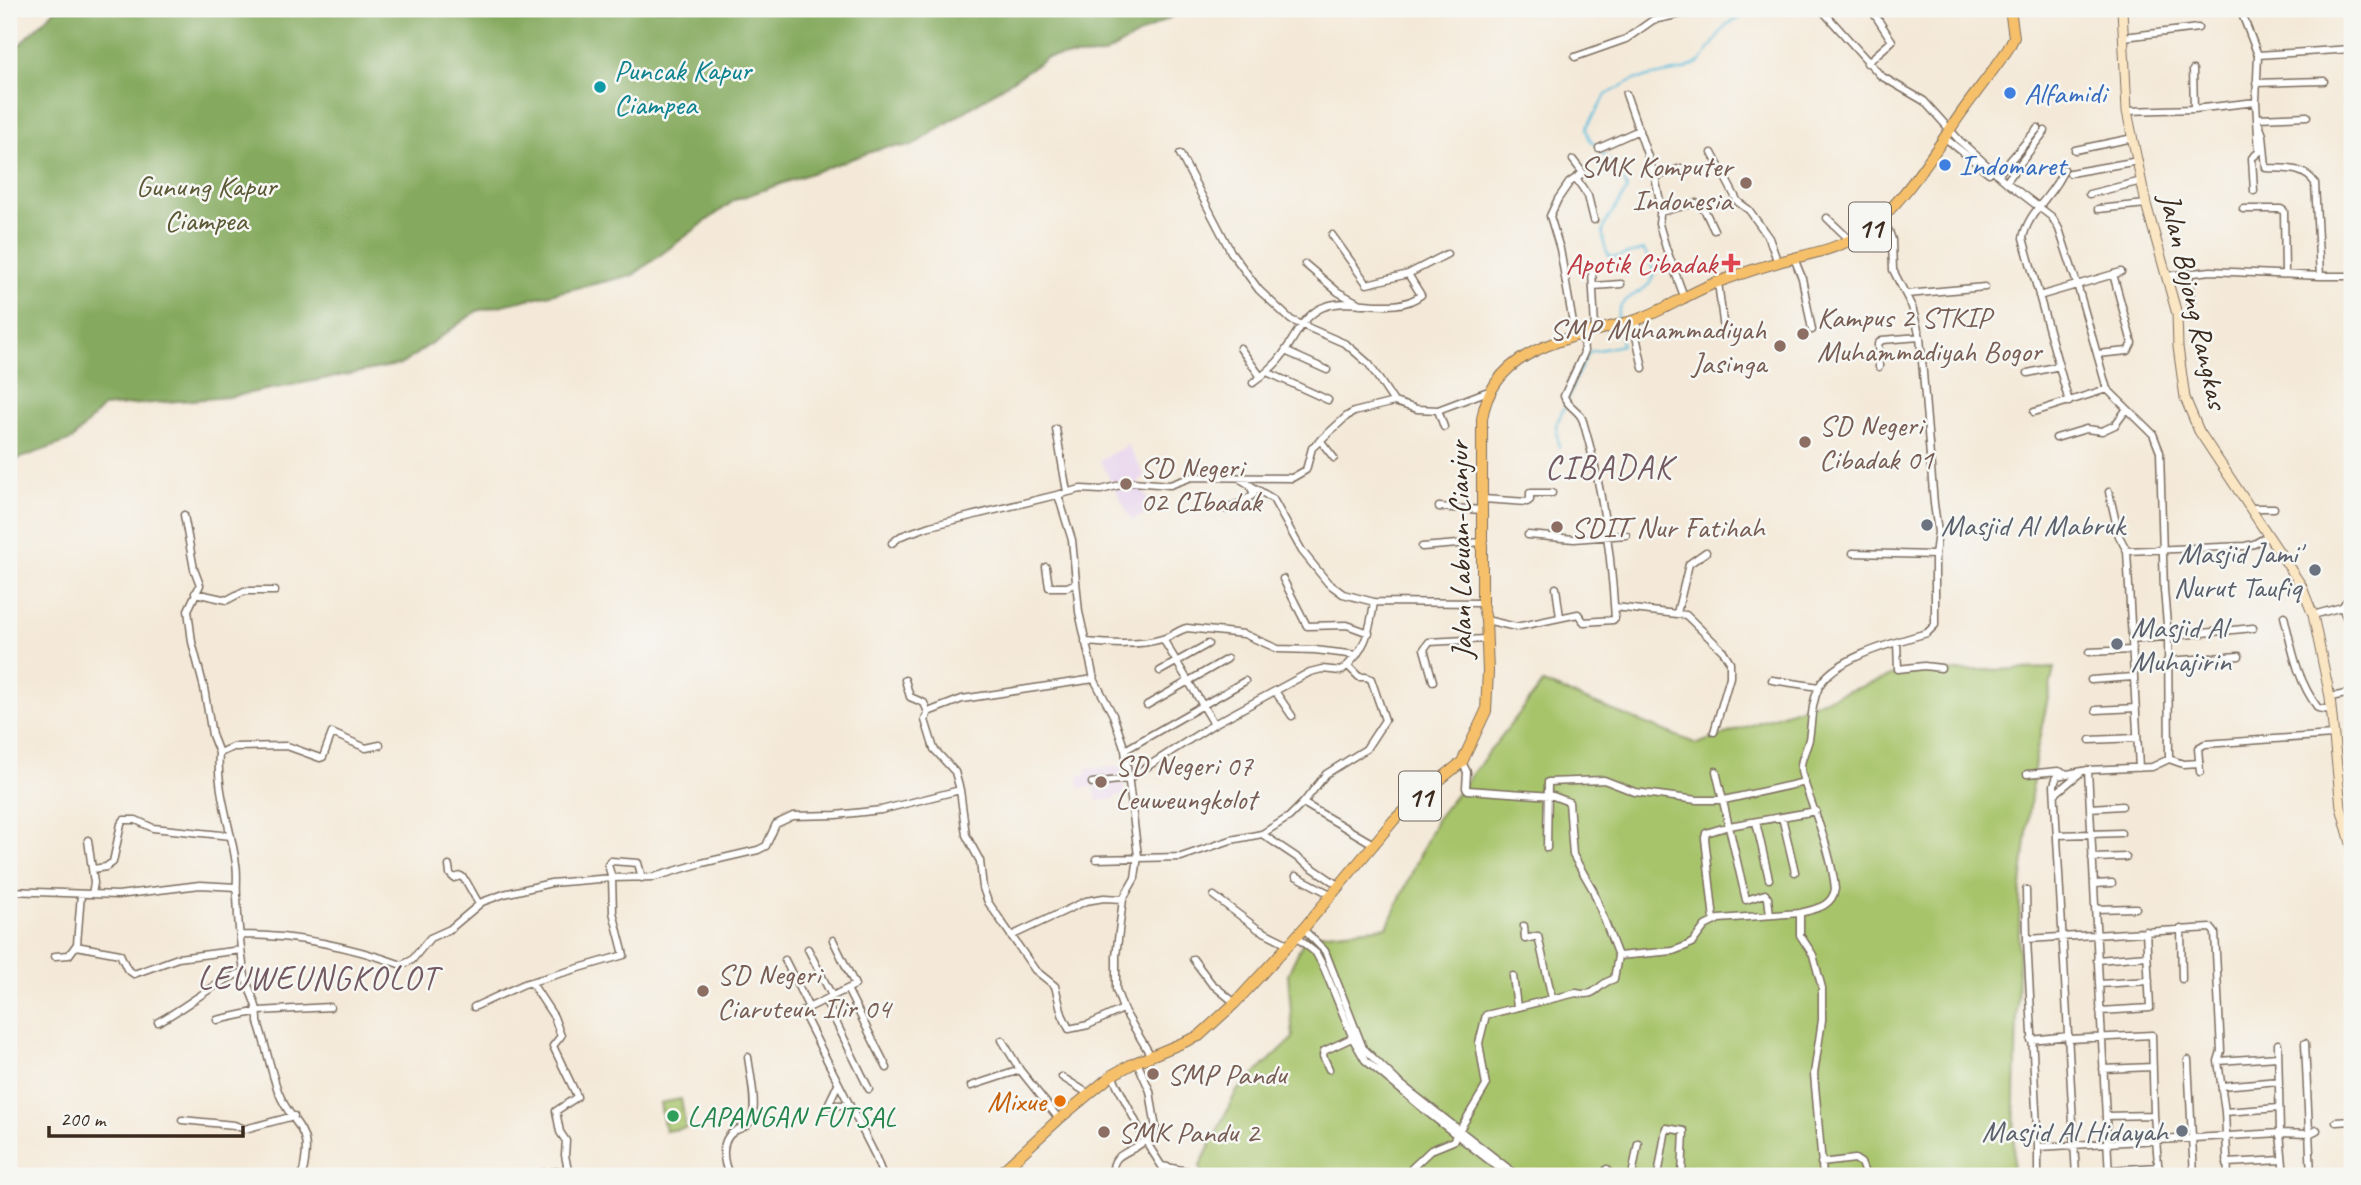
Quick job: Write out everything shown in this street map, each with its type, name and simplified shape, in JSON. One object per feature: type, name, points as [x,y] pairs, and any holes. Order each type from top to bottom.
[{"type":"highway","name":"Jalan Labuan-Cianjur","points":[[997,1176],[1112,1075],[1199,1036],[1235,1003],[1296,937],[1341,887],[1394,820],[1462,762],[1486,711],[1488,671],[1486,620],[1482,603],[1482,419],[1484,403],[1504,374],[1539,347],[1638,319],[1718,282],[1794,258],[1817,254],[1850,240],[1881,218],[1947,134],[2008,49],[2014,37],[2010,9]]},
{"type":"main road","name":"Jalan Bojong Rangkas","points":[[2122,9],[2127,111],[2146,204],[2176,314],[2188,408],[2199,431],[2301,585],[2314,615],[2330,697],[2341,807],[2352,847]]},
{"type":"street","points":[[1575,57],[1626,39],[1653,20],[1694,9]]},
{"type":"street","points":[[1821,9],[1867,63],[1881,76],[1924,101],[1947,134],[1989,173],[1995,172],[2041,130],[2006,182]]},
{"type":"street","points":[[1867,63],[1892,41],[1871,9]]},
{"type":"street","points":[[2239,9],[2258,55],[2256,102],[2259,152],[2252,158],[2254,191]]},
{"type":"street","points":[[2124,37],[2199,28]]},
{"type":"street","points":[[2258,55],[2352,49]]},
{"type":"street","points":[[2193,69],[2194,109]]},
{"type":"street","points":[[2256,83],[2324,81]]},
{"type":"street","points":[[1626,94],[1655,177],[1659,224],[1665,248],[1685,299]]},
{"type":"street","points":[[2127,111],[2194,109],[2256,102]]},
{"type":"street","points":[[2257,120],[2307,116]]},
{"type":"street","points":[[2257,120],[2263,135],[2266,168],[2292,168],[2305,173],[2315,183],[2320,276]]},
{"type":"street","points":[[1599,148],[1639,130]]},
{"type":"street","points":[[2075,150],[2133,138]]},
{"type":"street","points":[[1712,153],[1738,202],[1749,210],[1769,239],[1778,263]]},
{"type":"street","points":[[1180,154],[1237,261],[1259,290],[1291,320],[1346,344],[1369,364],[1394,402]]},
{"type":"street","points":[[1486,620],[1516,627],[1578,614],[1584,622],[1615,618],[1597,473],[1582,417],[1567,402],[1566,390],[1585,348],[1579,334],[1550,216],[1558,198],[1583,172],[1573,160]]},
{"type":"street","points":[[2069,402],[2023,238],[2039,205],[2067,171],[2138,161]]},
{"type":"street","points":[[1655,177],[1681,168]]},
{"type":"street","points":[[1995,172],[2039,205],[2056,222],[2107,389],[2153,434],[2160,452],[2168,636],[2169,759]]},
{"type":"street","points":[[1576,177],[1588,196],[1594,219]]},
{"type":"street","points":[[2090,194],[2142,181]]},
{"type":"street","points":[[1660,212],[1696,202],[1705,211],[1714,230]]},
{"type":"street","points":[[2098,209],[2146,204]]},
{"type":"street","points":[[2243,209],[2284,211],[2285,273]]},
{"type":"street","points":[[1827,218],[1850,240]]},
{"type":"street","points":[[1618,956],[1673,951],[1693,942],[1705,926],[1714,920],[1800,913],[1824,905],[1834,896],[1835,889],[1816,811],[1802,774],[1801,762],[1809,739],[1812,710],[1819,687],[1837,667],[1934,628],[1938,532],[1920,337],[1915,316],[1893,270],[1892,240],[1881,218]]},
{"type":"street","points":[[1332,235],[1367,284],[1408,274],[1447,254]]},
{"type":"street","points":[[1794,258],[1802,278],[1812,330]]},
{"type":"street","points":[[1305,264],[1338,292],[1362,305]]},
{"type":"street","points":[[1592,271],[1595,329]]},
{"type":"street","points":[[2166,276],[2211,271],[2352,276]]},
{"type":"street","points":[[2039,296],[2121,272]]},
{"type":"street","points":[[1253,383],[1285,351],[1311,314],[1324,307],[1339,304],[1398,304],[1417,298],[1421,295],[1408,274]]},
{"type":"street","points":[[2097,354],[2128,351],[2131,348],[2130,334],[2113,274]]},
{"type":"street","points":[[2189,274],[2192,318]]},
{"type":"street","points":[[1718,282],[1724,330]]},
{"type":"street","points":[[1594,286],[1621,284]]},
{"type":"street","points":[[1906,294],[1985,287]]},
{"type":"street","points":[[1324,307],[1338,292]]},
{"type":"street","points":[[1638,319],[1636,336],[1643,368]]},
{"type":"street","points":[[1879,367],[1878,344],[1882,340],[1920,337]]},
{"type":"street","points":[[1240,348],[1264,374],[1328,400]]},
{"type":"street","points":[[1285,351],[1327,370]]},
{"type":"street","points":[[2028,373],[2059,366]]},
{"type":"street","points":[[2035,412],[2107,389]]},
{"type":"street","points":[[892,543],[901,536],[930,527],[1081,489],[1101,490],[1132,482],[1170,485],[1192,477],[1286,479],[1306,470],[1312,448],[1354,412],[1394,402],[1417,409],[1438,410],[1491,390]]},
{"type":"street","points":[[1438,410],[1444,427]]},
{"type":"street","points":[[2056,438],[2087,429],[2102,431],[2115,425],[2126,410]]},
{"type":"street","points":[[1056,429],[1067,492]]},
{"type":"street","points":[[1320,440],[1334,458]]},
{"type":"street","points":[[1238,477],[1273,499],[1302,551],[1328,583],[1343,594],[1374,603],[1482,603]]},
{"type":"street","points":[[1226,509],[1254,494],[1250,487]]},
{"type":"street","points":[[1439,507],[1527,502],[1530,500],[1530,492],[1552,493]]},
{"type":"street","points":[[2109,492],[2121,542],[2127,551],[2139,768]]},
{"type":"street","points":[[1058,495],[1072,540],[1085,642],[1094,679],[1113,715],[1125,750],[1138,856],[1135,877],[1123,899],[1116,956],[1116,989],[1123,1009],[1151,1056]]},
{"type":"street","points":[[2250,509],[2274,508]]},
{"type":"street","points":[[184,515],[194,569],[200,585],[188,610],[192,642],[205,688],[212,735],[219,753],[222,798],[237,866],[236,887],[244,972],[249,992],[259,1011],[258,1022],[275,1081],[283,1101],[300,1125],[307,1142],[302,1176]]},
{"type":"street","points":[[1528,535],[1574,539],[1626,536]]},
{"type":"street","points":[[2127,551],[2245,546],[2268,536]]},
{"type":"street","points":[[1422,547],[1482,542]]},
{"type":"street","points":[[1677,613],[1689,564],[1706,552]]},
{"type":"street","points":[[1853,553],[1935,555]]},
{"type":"street","points":[[1046,567],[1049,587],[1067,587],[1076,583]]},
{"type":"street","points":[[1283,579],[1307,626],[1346,625],[1369,633]]},
{"type":"street","points":[[1556,588],[1560,617]]},
{"type":"street","points":[[195,593],[227,600],[244,591],[275,591]]},
{"type":"street","points":[[2314,615],[2342,607],[2352,594]]},
{"type":"street","points":[[1092,783],[1128,779],[1214,724],[1310,672],[1322,669],[1335,672],[1348,666],[1369,633],[1374,603]]},
{"type":"street","points":[[1615,607],[1686,615],[1723,651],[1730,662],[1730,677],[1714,732]]},
{"type":"street","points":[[2342,607],[2352,631]]},
{"type":"street","points":[[2284,616],[2302,682],[2318,708],[2330,710]]},
{"type":"street","points":[[1085,642],[1109,644],[1163,639],[1187,628],[1244,635],[1279,649],[1357,655]]},
{"type":"street","points":[[2132,640],[2253,628]]},
{"type":"street","points":[[1163,639],[1214,724]]},
{"type":"street","points":[[1433,681],[1424,649],[1429,642],[1485,639]]},
{"type":"street","points":[[1897,642],[1898,669],[1924,666],[1941,668]]},
{"type":"street","points":[[1160,671],[1208,644]]},
{"type":"street","points":[[2089,652],[2131,650]]},
{"type":"street","points":[[2167,662],[2239,656]]},
{"type":"street","points":[[1147,705],[1227,659]]},
{"type":"street","points":[[1096,859],[1181,857],[1231,840],[1262,834],[1289,817],[1326,774],[1366,749],[1385,720],[1371,679],[1359,677],[1348,666]]},
{"type":"street","points":[[2091,680],[2133,677]]},
{"type":"street","points":[[928,712],[961,699],[1094,679]]},
{"type":"street","points":[[905,680],[910,697],[924,704],[928,712],[925,720],[934,749],[955,772],[966,835],[980,861],[983,888],[988,902],[1035,970],[1055,986],[1069,1029],[1088,1025],[1123,1009]]},
{"type":"street","points":[[1772,680],[1819,687]]},
{"type":"street","points":[[1125,750],[1245,681]]},
{"type":"street","points":[[1275,691],[1292,716]]},
{"type":"street","points":[[2330,697],[2352,693]]},
{"type":"street","points":[[2096,710],[2136,708]]},
{"type":"street","points":[[219,753],[233,747],[287,746],[320,758],[323,757],[332,733],[366,748],[380,745]]},
{"type":"street","points":[[2200,772],[2198,748],[2205,744],[2333,735]]},
{"type":"street","points":[[2090,740],[2137,738]]},
{"type":"street","points":[[2076,1176],[2054,785],[2057,776],[2085,771],[2157,766],[2169,759],[2189,764],[2200,762]]},
{"type":"street","points":[[1414,1176],[1412,1168],[1423,1157],[1431,1150],[1453,1141],[1486,1086],[1479,1043],[1484,1018],[1491,1013],[1552,998],[1576,993],[1590,994],[1616,975],[1618,956],[1593,890],[1573,855],[1569,802],[1561,797],[1547,795],[1468,790],[1467,772],[1462,762]]},
{"type":"street","points":[[1716,771],[1746,900],[1765,894],[1770,915]]},
{"type":"street","points":[[2027,774],[2059,771],[2066,774]]},
{"type":"street","points":[[2055,794],[2085,771]]},
{"type":"street","points":[[2085,771],[2095,884],[2109,1173],[2159,1167]]},
{"type":"street","points":[[1547,848],[1548,782],[1596,780],[1616,783],[1635,792],[1686,800],[1724,800],[1805,782]]},
{"type":"street","points":[[240,935],[271,935],[309,940],[356,950],[402,965],[412,960],[430,938],[450,929],[479,904],[504,894],[551,883],[654,877],[758,850],[766,846],[776,824],[793,816],[881,810],[960,790]]},
{"type":"street","points":[[1303,803],[1375,845]]},
{"type":"street","points":[[2090,808],[2122,806]]},
{"type":"street","points":[[1714,920],[1705,835],[1709,831],[1816,811]]},
{"type":"street","points":[[1782,817],[1795,872]]},
{"type":"street","points":[[93,869],[106,867],[113,862],[124,820],[136,820],[153,828],[231,836]]},
{"type":"street","points":[[1756,822],[1769,879]]},
{"type":"street","points":[[2058,835],[2121,833]]},
{"type":"street","points":[[1262,834],[1341,887]]},
{"type":"street","points":[[88,840],[93,869],[92,894]]},
{"type":"street","points":[[2092,858],[2126,857]]},
{"type":"street","points":[[474,1007],[491,997],[531,982],[624,954],[613,912],[612,878],[608,864],[611,861],[638,863],[642,878]]},
{"type":"street","points":[[449,866],[450,874],[454,878],[461,876],[466,881],[479,904]]},
{"type":"street","points":[[1296,876],[1332,896]]},
{"type":"street","points":[[2095,884],[2112,883]]},
{"type":"street","points":[[9,891],[126,895],[207,885],[236,887]]},
{"type":"street","points":[[2026,890],[2031,1040],[2039,1147],[2038,1176]]},
{"type":"street","points":[[55,956],[69,955],[76,946],[81,894]]},
{"type":"street","points":[[1214,896],[1258,929],[1296,937],[1316,953],[1363,1048],[1381,1068],[1509,1176]]},
{"type":"street","points":[[1011,936],[1086,901],[1123,899]]},
{"type":"street","points":[[2095,909],[2136,908]]},
{"type":"street","points":[[1800,913],[1800,935],[1812,954],[1822,997],[1822,1020],[1814,1074],[1823,1176]]},
{"type":"street","points":[[1524,926],[1525,939],[1538,936],[1552,998]]},
{"type":"street","points":[[2027,939],[2211,928],[2215,933],[2221,1051],[2218,1061],[2225,1112],[2228,1176]]},
{"type":"street","points":[[2181,929],[2182,979]]},
{"type":"street","points":[[2100,1011],[2150,1008],[2147,931]]},
{"type":"street","points":[[833,940],[855,985],[802,1011],[883,1176]]},
{"type":"street","points":[[76,946],[120,954],[127,969],[134,974],[178,958],[241,950]]},
{"type":"street","points":[[808,949],[869,1089]]},
{"type":"street","points":[[2097,960],[2147,956]]},
{"type":"street","points":[[1193,959],[1211,983],[1235,1003]]},
{"type":"street","points":[[785,960],[809,1008]]},
{"type":"street","points":[[158,1022],[222,982],[244,972]]},
{"type":"street","points":[[1513,976],[1517,1007]]},
{"type":"street","points":[[2099,984],[2149,981]]},
{"type":"street","points":[[519,1176],[569,1173],[565,1155],[566,1141],[560,1132],[556,1111],[577,1097],[553,1045],[561,1036],[554,1017],[531,982]]},
{"type":"street","points":[[847,989],[887,1068]]},
{"type":"street","points":[[217,1020],[259,1011],[330,1007]]},
{"type":"street","points":[[2031,1040],[2152,1035],[2159,1176]]},
{"type":"street","points":[[1329,1069],[1323,1056],[1324,1051],[1355,1036]]},
{"type":"street","points":[[1002,1040],[1020,1070],[1059,1119]]},
{"type":"street","points":[[2305,1043],[2311,1176]]},
{"type":"street","points":[[2278,1044],[2284,1176]]},
{"type":"street","points":[[2218,1061],[2278,1057]]},
{"type":"street","points":[[730,1176],[724,1162],[726,1142],[735,1131],[748,1125],[753,1112],[748,1058]]},
{"type":"street","points":[[2188,1060],[2194,1176]]},
{"type":"street","points":[[1113,1176],[1117,1156],[1156,1133],[1150,1091],[1137,1062]]},
{"type":"street","points":[[2103,1069],[2153,1067]]},
{"type":"street","points":[[971,1086],[1020,1070]]},
{"type":"street","points":[[1112,1075],[1145,1140],[1168,1176]]},
{"type":"street","points":[[1062,1077],[1089,1094]]},
{"type":"street","points":[[2222,1086],[2278,1081]]},
{"type":"street","points":[[838,1084],[828,1105],[849,1105]]},
{"type":"street","points":[[2225,1112],[2279,1108]]},
{"type":"street","points":[[2106,1116],[2154,1115]]},
{"type":"street","points":[[182,1120],[234,1125],[245,1129],[294,1116]]},
{"type":"street","points":[[2336,1122],[2352,1121]]},
{"type":"street","points":[[1658,1176],[1666,1128],[1685,1131],[1682,1176]]},
{"type":"street","points":[[2039,1147],[2280,1133],[2309,1134],[2317,1130]]},
{"type":"street","points":[[1458,1132],[1518,1176]]},
{"type":"street","points":[[1632,1176],[1638,1143]]},
{"type":"street","points":[[1821,1163],[1855,1159],[1861,1163],[1866,1176]]},
{"type":"street","points":[[1498,1160],[1500,1170]]},
{"type":"street","points":[[2227,1163],[2282,1160]]},
{"type":"street","points":[[1161,1166],[1211,1176]]},
{"type":"shaded area","name":"SD Negeri 02 CIbadak","points":[[1128,445],[1145,476],[1138,483],[1154,509],[1132,521],[1100,460]]},
{"type":"shaded area","name":"SD Negeri 07 Leuweungkolot","points":[[1122,766],[1125,795],[1096,801],[1095,787],[1079,788],[1078,776],[1087,775],[1086,769]]},
{"type":"green space","name":"Gunung Kapur Ciampea","points":[[56,9],[1185,9],[1102,55],[1048,57],[912,146],[885,147],[735,200],[633,275],[477,311],[402,364],[229,397],[103,407],[72,440],[9,462],[9,55]]},
{"type":"green space","points":[[2054,668],[2035,760],[2020,895],[2013,1176],[1202,1176],[1200,1166],[1236,1092],[1293,1038],[1288,974],[1306,935],[1387,927],[1436,820],[1543,683],[1697,744],[1900,673]]},
{"type":"green space","name":"LAPANGAN FUTSAL","points":[[681,1099],[686,1128],[665,1131],[660,1103]]},
{"type":"waterway","points":[[1596,146],[1586,129],[1606,95],[1633,80],[1684,70],[1701,61],[1726,25],[1757,9]]},
{"type":"waterway","points":[[1600,150],[1623,178],[1627,189],[1604,227],[1604,245],[1609,256],[1615,257],[1644,250],[1655,273],[1645,288],[1625,301],[1618,312],[1617,320]]},
{"type":"waterway","points":[[1568,401],[1576,377],[1589,352],[1622,345],[1619,329]]},
{"type":"waterway","points":[[1559,447],[1556,425],[1565,406]]},
{"type":"place","name":"Puncak Kapur Ciampea","points":[[600,87]]},
{"type":"place","name":"Alfamidi","points":[[2010,93]]},
{"type":"place","name":"Indomaret","points":[[1945,165]]},
{"type":"place","name":"SMK Komputer Indonesia","points":[[1746,183]]},
{"type":"place","name":"Apotik Cibadak","points":[[1731,263]]},
{"type":"place","name":"Kampus 2 STKIP Muhammadiyah Bogor","points":[[1803,334]]},
{"type":"place","name":"SMP Muhammadiyah Jasinga","points":[[1780,346]]},
{"type":"place","name":"SD Negeri Cibadak 01","points":[[1805,442]]},
{"type":"place","name":"SD Negeri 02 CIbadak","points":[[1126,484]]},
{"type":"place","name":"Masjid Al Mabruk","points":[[1927,525]]},
{"type":"place","name":"SDIT Nur Fatihah","points":[[1557,527]]},
{"type":"place","name":"Masjid Jami' Nurut Taufiq","points":[[2315,570]]},
{"type":"place","name":"Masjid Al Muhajirin","points":[[2117,644]]},
{"type":"place","name":"SD Negeri 07 Leuweungkolot","points":[[1101,782]]},
{"type":"place","name":"SD Negeri Ciaruteun Ilir 04","points":[[703,991]]},
{"type":"place","name":"SMP Pandu","points":[[1153,1074]]},
{"type":"place","name":"Mixue","points":[[1060,1101]]},
{"type":"place","name":"LAPANGAN FUTSAL","points":[[673,1116]]},
{"type":"place","name":"Masjid Al Hidayah","points":[[2182,1131]]},
{"type":"place","name":"SMK Pandu 2","points":[[1104,1132]]},
{"type":"district","name":"CIBADAK","points":[[1609,466]]},
{"type":"district","name":"LEUWEUNGKOLOT","points":[[318,977]]}]
